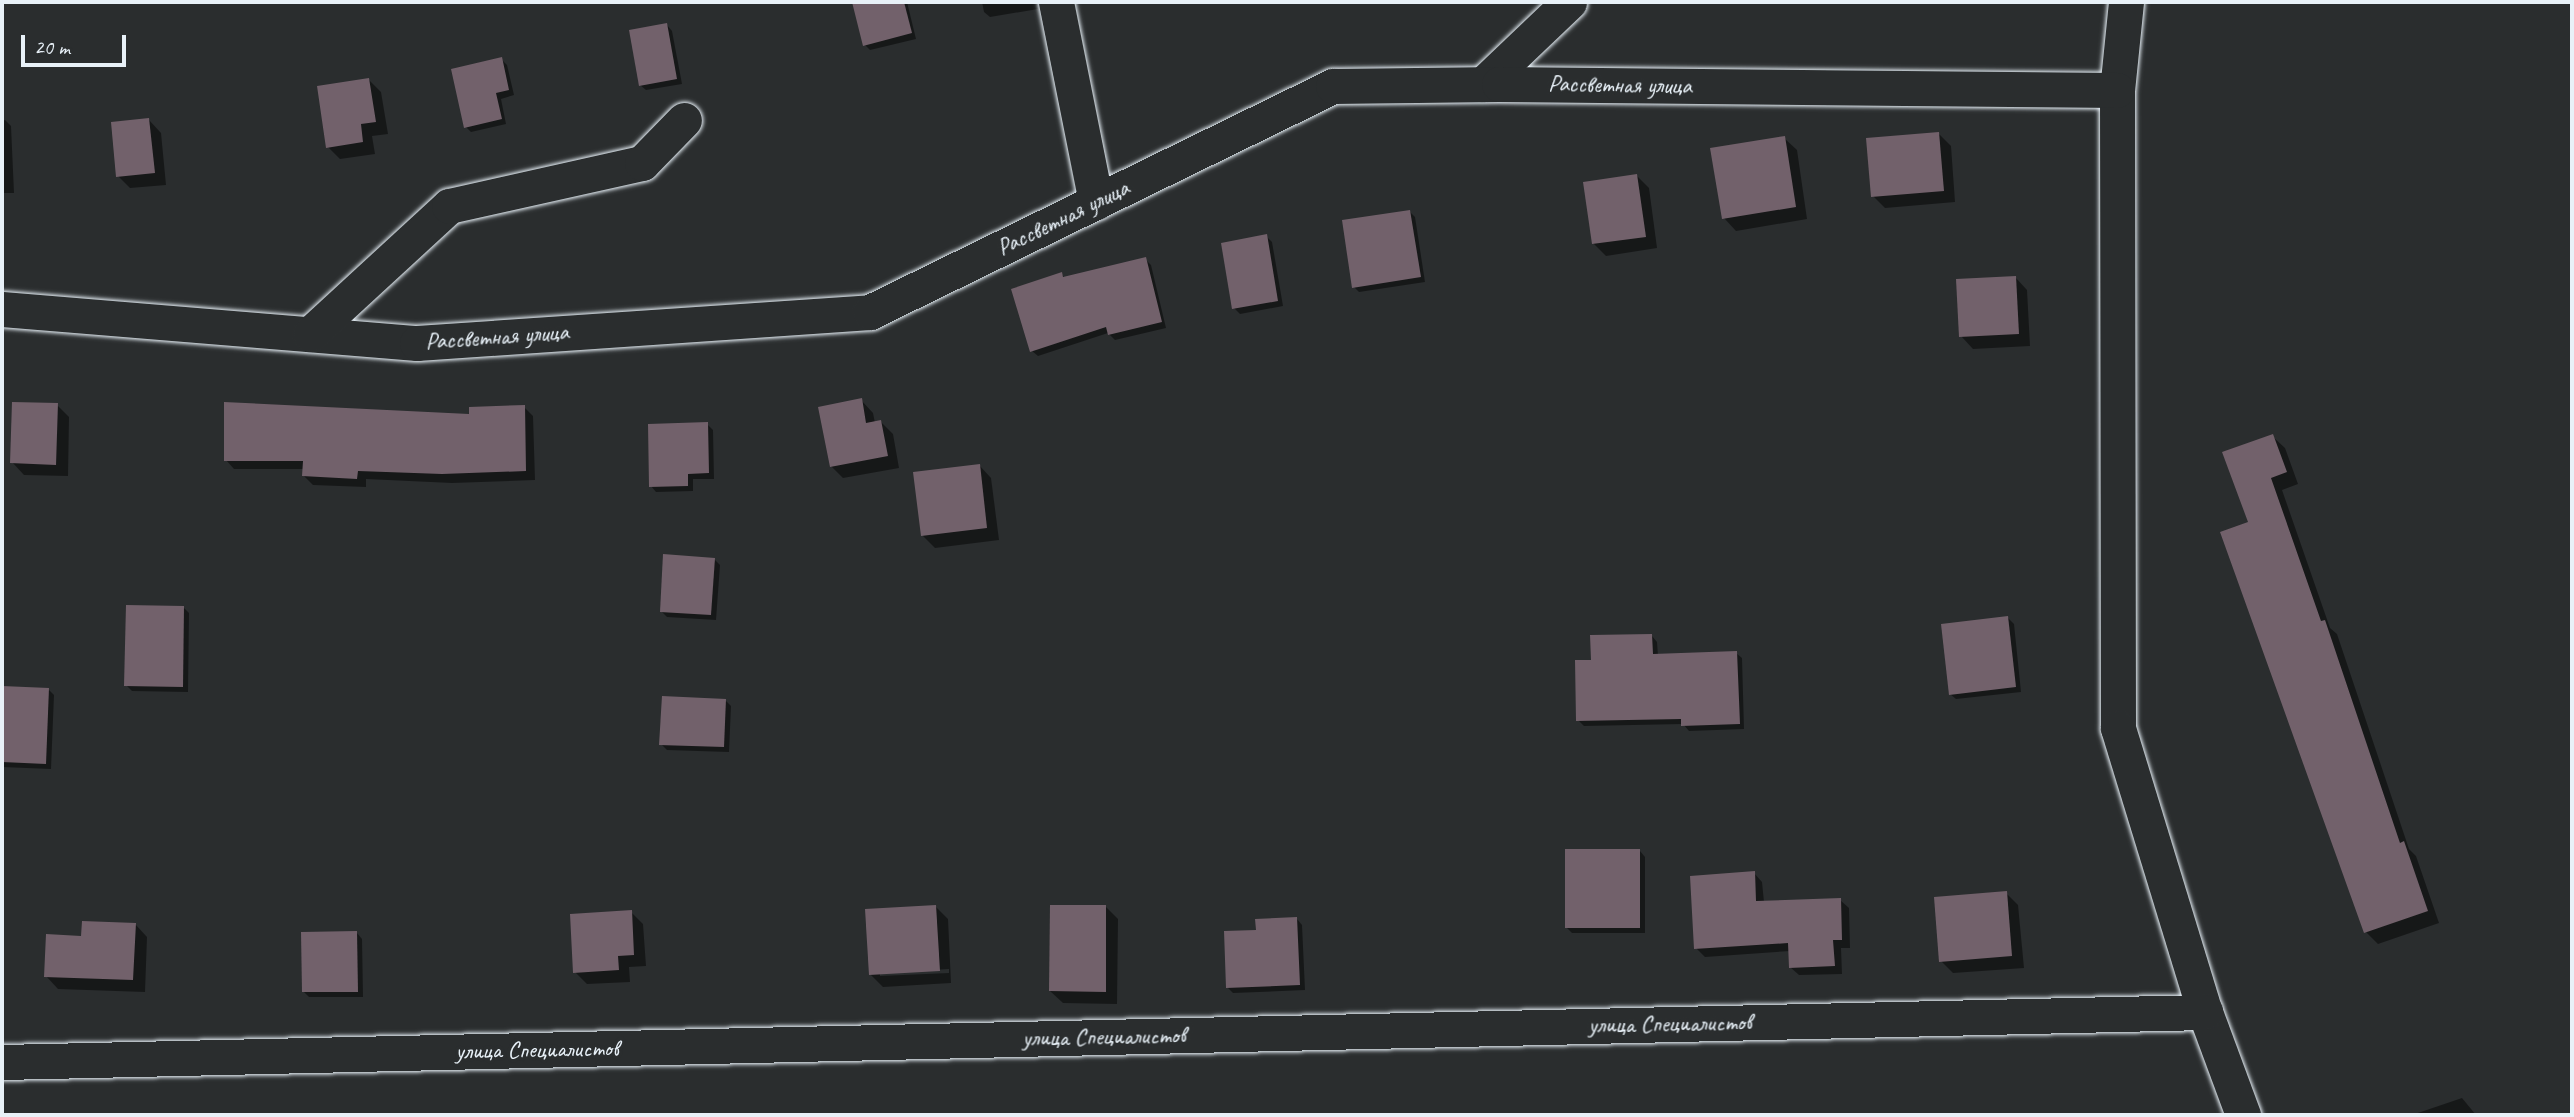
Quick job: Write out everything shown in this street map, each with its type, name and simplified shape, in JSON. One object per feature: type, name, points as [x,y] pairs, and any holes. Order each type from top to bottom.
[{"type":"street","points":[[1056,2],[1096,202]]},
{"type":"street","points":[[1483,84],[1569,2]]},
{"type":"street","points":[[2126,2],[2117,90],[2118,728],[2205,1012],[2242,1115]]},
{"type":"street","name":"Рассветная улица","points":[[2,309],[416,343],[870,312],[1333,86],[1483,84],[2117,90]]},
{"type":"street","points":[[310,334],[449,206],[642,163],[684,120]]},
{"type":"street","name":"улица Специалистов","points":[[2,1062],[2205,1012]]},
{"type":"building","points":[[852,2],[904,2],[912,33],[863,46]]},
{"type":"building","points":[[667,23],[677,79],[639,86],[629,30]]},
{"type":"building","points":[[502,57],[509,90],[496,93],[502,119],[464,128],[451,69]]},
{"type":"building","points":[[369,78],[376,122],[361,124],[363,142],[326,148],[317,86]]},
{"type":"building","points":[[149,118],[155,173],[116,177],[111,122]]},
{"type":"building","points":[[1939,132],[1944,191],[1871,197],[1866,138]]},
{"type":"building","points":[[1785,136],[1796,207],[1722,219],[1710,148]]},
{"type":"building","points":[[1637,174],[1646,237],[1592,244],[1583,182]]},
{"type":"building","points":[[1410,210],[1421,277],[1352,288],[1342,220]]},
{"type":"building","points":[[1267,234],[1278,301],[1232,309],[1221,243]]},
{"type":"building","points":[[1146,257],[1162,322],[1108,335],[1106,327],[1030,352],[1011,289],[1062,272],[1063,277]]},
{"type":"building","points":[[2016,276],[2019,334],[1959,337],[1956,279]]},
{"type":"building","points":[[862,398],[866,423],[881,420],[888,456],[830,467],[818,407]]},
{"type":"building","points":[[12,402],[58,403],[56,465],[10,463]]},
{"type":"building","points":[[224,402],[469,414],[469,407],[525,405],[526,471],[442,474],[358,471],[357,479],[302,476],[303,461],[224,461]]},
{"type":"building","points":[[708,422],[709,473],[688,474],[688,486],[649,487],[648,424]]},
{"type":"building","points":[[2273,434],[2287,472],[2271,478],[2321,621],[2325,620],[2400,843],[2404,841],[2428,911],[2364,933],[2220,532],[2248,522],[2222,452]]},
{"type":"building","points":[[980,464],[987,528],[921,536],[913,472]]},
{"type":"building","points":[[663,554],[715,558],[711,615],[660,612]]},
{"type":"building","points":[[126,605],[184,606],[183,687],[124,686]]},
{"type":"building","points":[[2008,616],[2016,687],[1949,695],[1941,624]]},
{"type":"building","points":[[1652,634],[1653,654],[1737,651],[1740,724],[1681,726],[1681,719],[1576,721],[1575,660],[1591,660],[1590,635]]},
{"type":"building","points":[[2,686],[49,688],[46,764],[2,762]]},
{"type":"building","points":[[662,696],[726,699],[724,747],[659,745]]},
{"type":"building","points":[[1565,849],[1640,849],[1640,928],[1565,928]]},
{"type":"building","points":[[1755,871],[1756,901],[1841,898],[1842,940],[1833,940],[1835,966],[1789,968],[1788,943],[1694,949],[1690,876]]},
{"type":"building","points":[[2007,891],[2012,956],[1939,962],[1934,897]]},
{"type":"building","points":[[936,905],[940,971],[869,975],[865,909]]},
{"type":"building","points":[[1050,905],[1106,905],[1106,992],[1049,991]]},
{"type":"building","points":[[632,910],[634,955],[618,956],[619,970],[573,973],[570,914]]},
{"type":"building","points":[[1297,917],[1300,985],[1226,988],[1224,931],[1256,930],[1255,919]]},
{"type":"building","points":[[82,921],[136,923],[133,980],[44,977],[46,934],[81,936]]},
{"type":"building","points":[[357,931],[358,992],[302,992],[301,932]]}]
